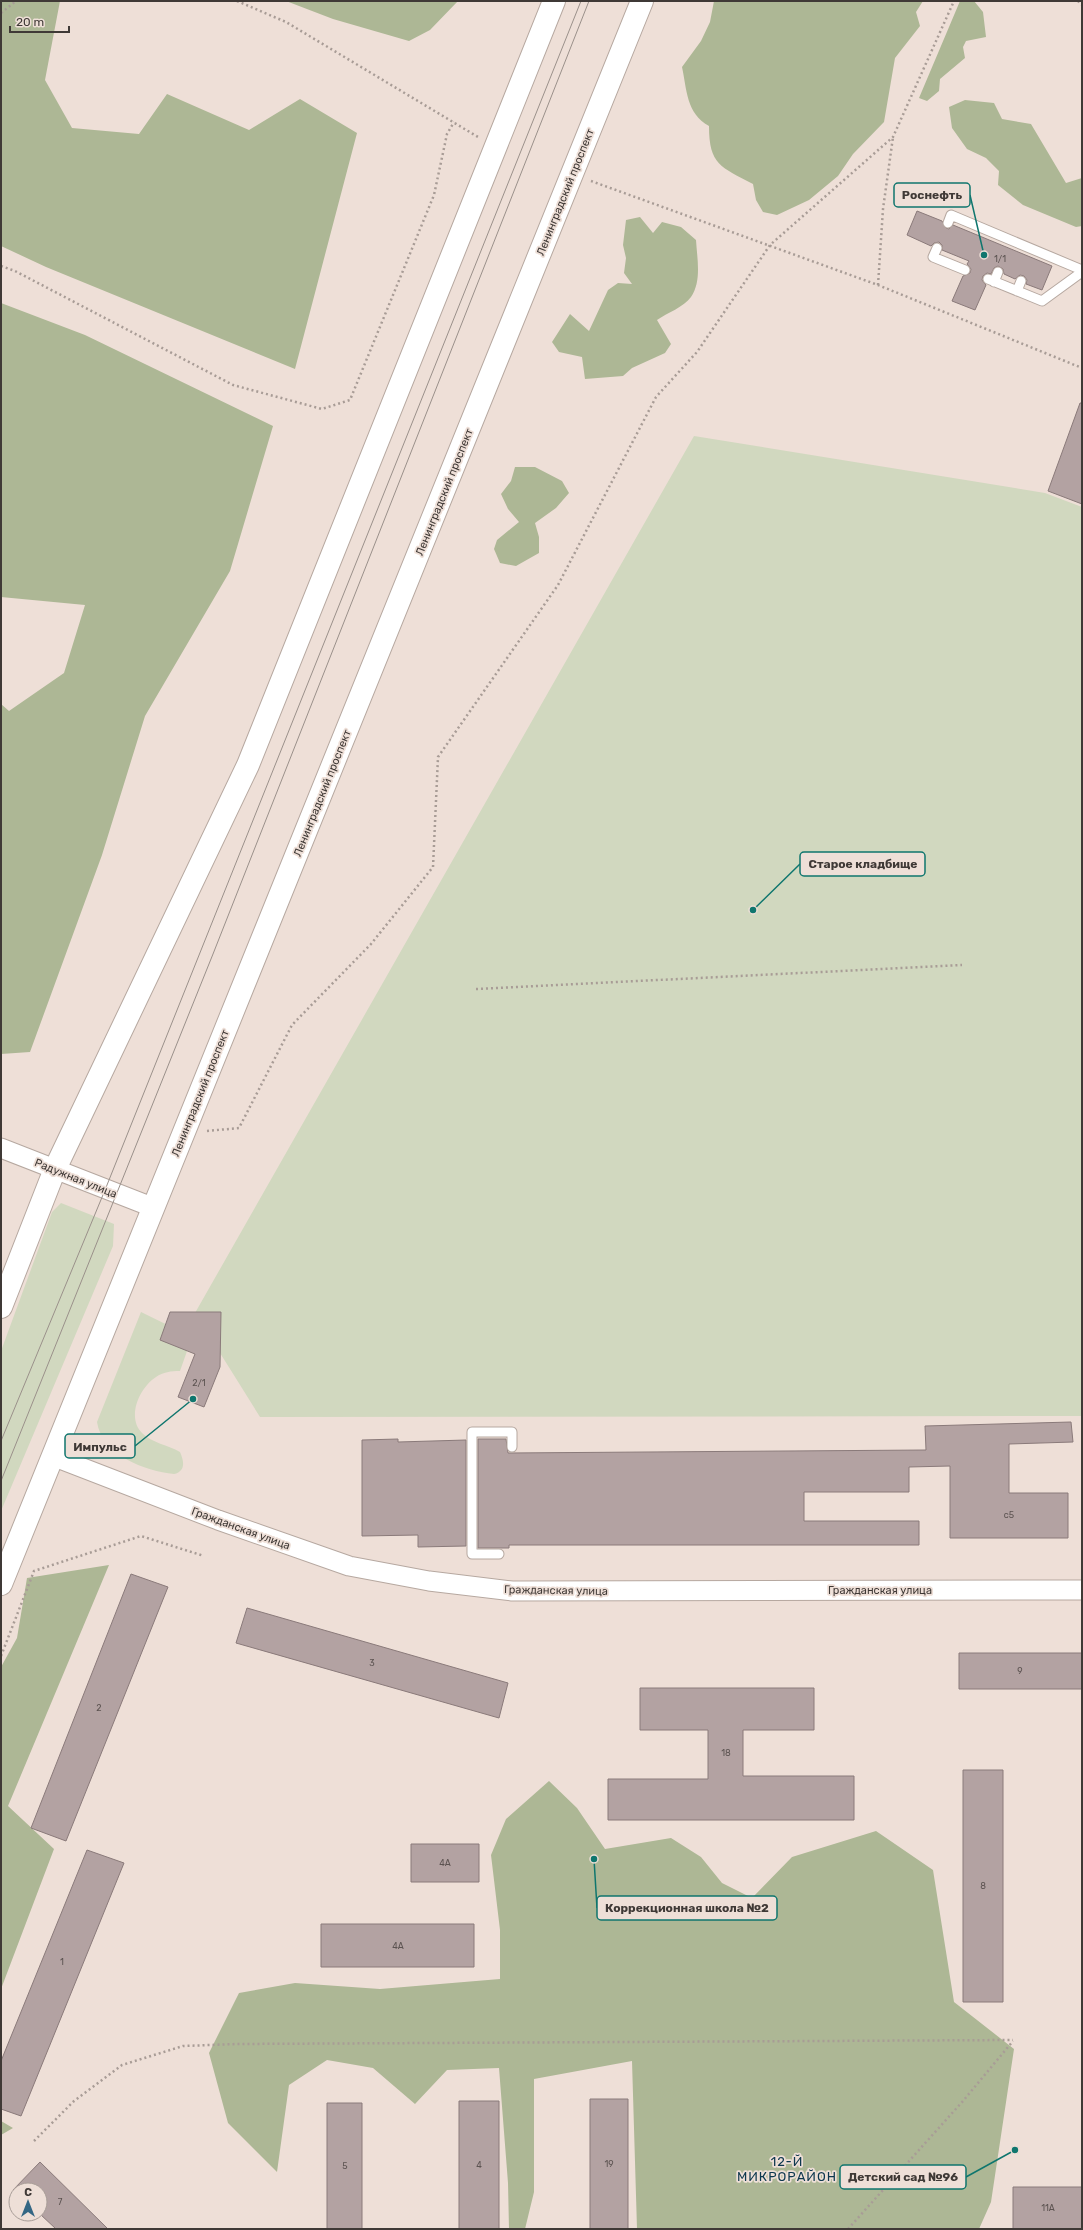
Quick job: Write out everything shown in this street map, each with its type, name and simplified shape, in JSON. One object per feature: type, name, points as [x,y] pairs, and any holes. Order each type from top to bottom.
[{"type":"main road","points":[[1,1307],[55,1169],[248,765],[554,1]]},
{"type":"main road","name":"Ленинградский проспект","points":[[1,1584],[152,1207],[184,1133],[642,1]]},
{"type":"street","name":"Радужная улица","points":[[1,1148],[152,1207]]},
{"type":"street","name":"Гражданская улица","points":[[52,1456],[218,1520],[349,1566],[429,1581],[512,1591],[1082,1590]]},
{"type":"lane","points":[[948,223],[951,215],[972,229],[1031,253],[1082,271]]},
{"type":"lane","points":[[937,248],[933,257],[961,268],[960,258]]},
{"type":"lane","points":[[998,272],[991,281],[1042,301],[1082,271]]},
{"type":"lane","points":[[1017,291],[1021,281]]},
{"type":"lane","points":[[499,1554],[472,1554],[472,1432],[512,1432],[512,1447]]},
{"type":"path","points":[[1,13],[16,1]]},
{"type":"path","points":[[237,1],[286,22],[479,137]]},
{"type":"path","points":[[878,285],[883,209],[894,137],[954,1]]},
{"type":"path","points":[[1078,1],[1082,5]]},
{"type":"path","points":[[1,266],[14,271],[233,385],[322,409],[350,400],[434,195],[446,134],[454,122]]},
{"type":"path","points":[[184,1133],[239,1128],[292,1025],[371,944],[433,867],[438,757],[558,585],[656,396],[698,352],[770,244],[894,137]]},
{"type":"path","points":[[572,174],[770,244],[878,285],[1082,368]]},
{"type":"path","points":[[476,989],[962,965]]},
{"type":"path","points":[[1,1656],[34,1571],[141,1536],[204,1556]]},
{"type":"path","points":[[34,2141],[74,2101],[122,2065],[183,2046],[236,2044],[1013,2040],[963,2101],[848,2229]]},
{"type":"green space","points":[[1,1],[60,1],[45,80],[72,128],[139,134],[167,94],[249,130],[300,99],[357,133],[295,369],[46,267],[1,246]]},
{"type":"green space","points":[[286,1],[458,1],[430,30],[409,41],[333,19]]},
{"type":"green space","points":[[714,1],[923,1],[916,12],[920,26],[895,58],[884,122],[853,154],[838,176],[809,200],[777,215],[763,212],[756,200],[753,184],[725,168],[714,157],[711,149],[709,126],[701,121],[696,115],[689,100],[682,67],[701,41],[710,22]]},
{"type":"green space","points":[[960,1],[974,1],[983,12],[986,37],[966,41],[963,47],[965,58],[940,79],[939,91],[927,101],[919,98]]},
{"type":"green space","points":[[965,100],[994,103],[1002,119],[1031,124],[1066,183],[1082,178],[1082,226],[1076,227],[1023,205],[998,185],[999,171],[986,158],[967,149],[952,128],[949,107]]},
{"type":"green space","points":[[640,217],[653,233],[662,222],[681,227],[696,240],[698,269],[697,284],[688,301],[657,320],[671,344],[665,353],[632,368],[623,376],[585,379],[582,357],[559,352],[552,342],[570,314],[589,331],[608,290],[618,283],[632,284],[624,273],[626,258],[623,245],[626,220]]},
{"type":"green space","points":[[1,303],[85,335],[273,426],[230,571],[145,716],[102,855],[30,1052],[1,1054],[1,704],[9,711],[64,673],[85,605],[1,597]]},
{"type":"green space","points":[[694,436],[1045,493],[1082,507],[1082,1416],[260,1417],[195,1313]]},
{"type":"green space","points":[[515,467],[535,467],[562,481],[569,493],[556,508],[535,523],[539,537],[539,553],[516,566],[500,563],[494,549],[497,540],[519,522],[508,509],[501,494],[511,481]]},
{"type":"green space","points":[[61,1203],[114,1224],[113,1246],[1,1511],[1,1351],[52,1212]]},
{"type":"green space","points":[[141,1312],[192,1337],[180,1371],[164,1373],[150,1382],[140,1395],[135,1411],[137,1426],[142,1433],[155,1442],[180,1452],[183,1465],[181,1471],[174,1474],[150,1469],[126,1459],[107,1444],[101,1434],[97,1422]]},
{"type":"green space","points":[[109,1565],[8,1806],[54,1849],[1,1989],[1,1667],[17,1638],[27,1578]]},
{"type":"green space","points":[[549,1781],[577,1808],[605,1849],[671,1838],[701,1857],[722,1883],[752,1898],[792,1857],[876,1831],[933,1870],[954,2002],[1014,2049],[991,2202],[979,2229],[637,2229],[632,2061],[534,2079],[534,2192],[525,2229],[509,2229],[508,2183],[499,2068],[447,2070],[415,2104],[373,2068],[327,2060],[289,2085],[277,2172],[228,2123],[209,2053],[239,1993],[295,1983],[380,1989],[500,1979],[500,1930],[491,1855],[506,1819]]},
{"type":"green space","points":[[1,2121],[13,2128],[1,2135]]},
{"type":"building","points":[[917,211],[942,221],[946,228],[949,229],[953,225],[1052,266],[1042,290],[1026,284],[1027,280],[1024,276],[1020,275],[1015,279],[1004,274],[1003,269],[998,266],[994,268],[991,274],[987,273],[983,276],[982,280],[986,285],[975,310],[952,301],[963,276],[970,273],[971,269],[967,264],[969,261],[942,250],[942,245],[939,242],[934,243],[931,246],[907,235]]},
{"type":"building","points":[[1080,403],[1082,403],[1082,504],[1048,491]]},
{"type":"building","points":[[170,1312],[221,1312],[220,1367],[204,1407],[178,1397],[195,1354],[160,1340]]},
{"type":"building","points":[[1071,1422],[1073,1442],[1009,1444],[1009,1493],[1068,1493],[1068,1538],[950,1538],[950,1466],[909,1467],[909,1492],[804,1492],[804,1521],[919,1521],[919,1545],[509,1545],[509,1548],[478,1548],[478,1439],[506,1439],[508,1453],[926,1450],[925,1426]]},
{"type":"building","points":[[398,1439],[398,1442],[466,1440],[466,1546],[418,1547],[418,1535],[362,1536],[362,1440]]},
{"type":"building","points":[[131,1574],[168,1587],[66,1841],[31,1828]]},
{"type":"building","points":[[247,1608],[508,1683],[499,1718],[236,1643]]},
{"type":"building","points":[[959,1653],[1082,1653],[1082,1689],[959,1689]]},
{"type":"building","points":[[640,1688],[814,1688],[814,1730],[743,1730],[743,1776],[854,1776],[854,1820],[608,1820],[608,1779],[708,1779],[708,1730],[640,1730]]},
{"type":"building","points":[[963,1770],[1003,1770],[1003,2002],[963,2002]]},
{"type":"building","points":[[411,1844],[479,1844],[479,1882],[411,1882]]},
{"type":"building","points":[[87,1850],[124,1863],[21,2116],[1,2109],[1,2061]]},
{"type":"building","points":[[321,1924],[474,1924],[474,1967],[321,1967]]},
{"type":"building","points":[[590,2099],[628,2099],[628,2229],[590,2229]]},
{"type":"building","points":[[459,2101],[499,2101],[499,2229],[459,2229]]},
{"type":"building","points":[[327,2103],[362,2103],[362,2229],[327,2229]]},
{"type":"building","points":[[40,2162],[108,2229],[56,2229],[48,2222],[48,2182],[21,2182]]},
{"type":"building","points":[[1013,2187],[1082,2187],[1082,2229],[1013,2229]]},
{"type":"tram line","points":[[1,1441],[105,1190],[581,1]]},
{"type":"tram line","points":[[1,1481],[213,954],[589,1]]},
{"type":"place","name":"Роснефть","points":[[984,255]]},
{"type":"place","name":"Старое кладбище","points":[[753,910]]},
{"type":"place","name":"Импульс","points":[[193,1399]]},
{"type":"place","name":"Коррекционная школа №2","points":[[594,1859]]},
{"type":"place","name":"Детский сад №96","points":[[1015,2150]]},
{"type":"district","name":"12-Й МИКРОРАЙОН","points":[[787,2168]]}]
